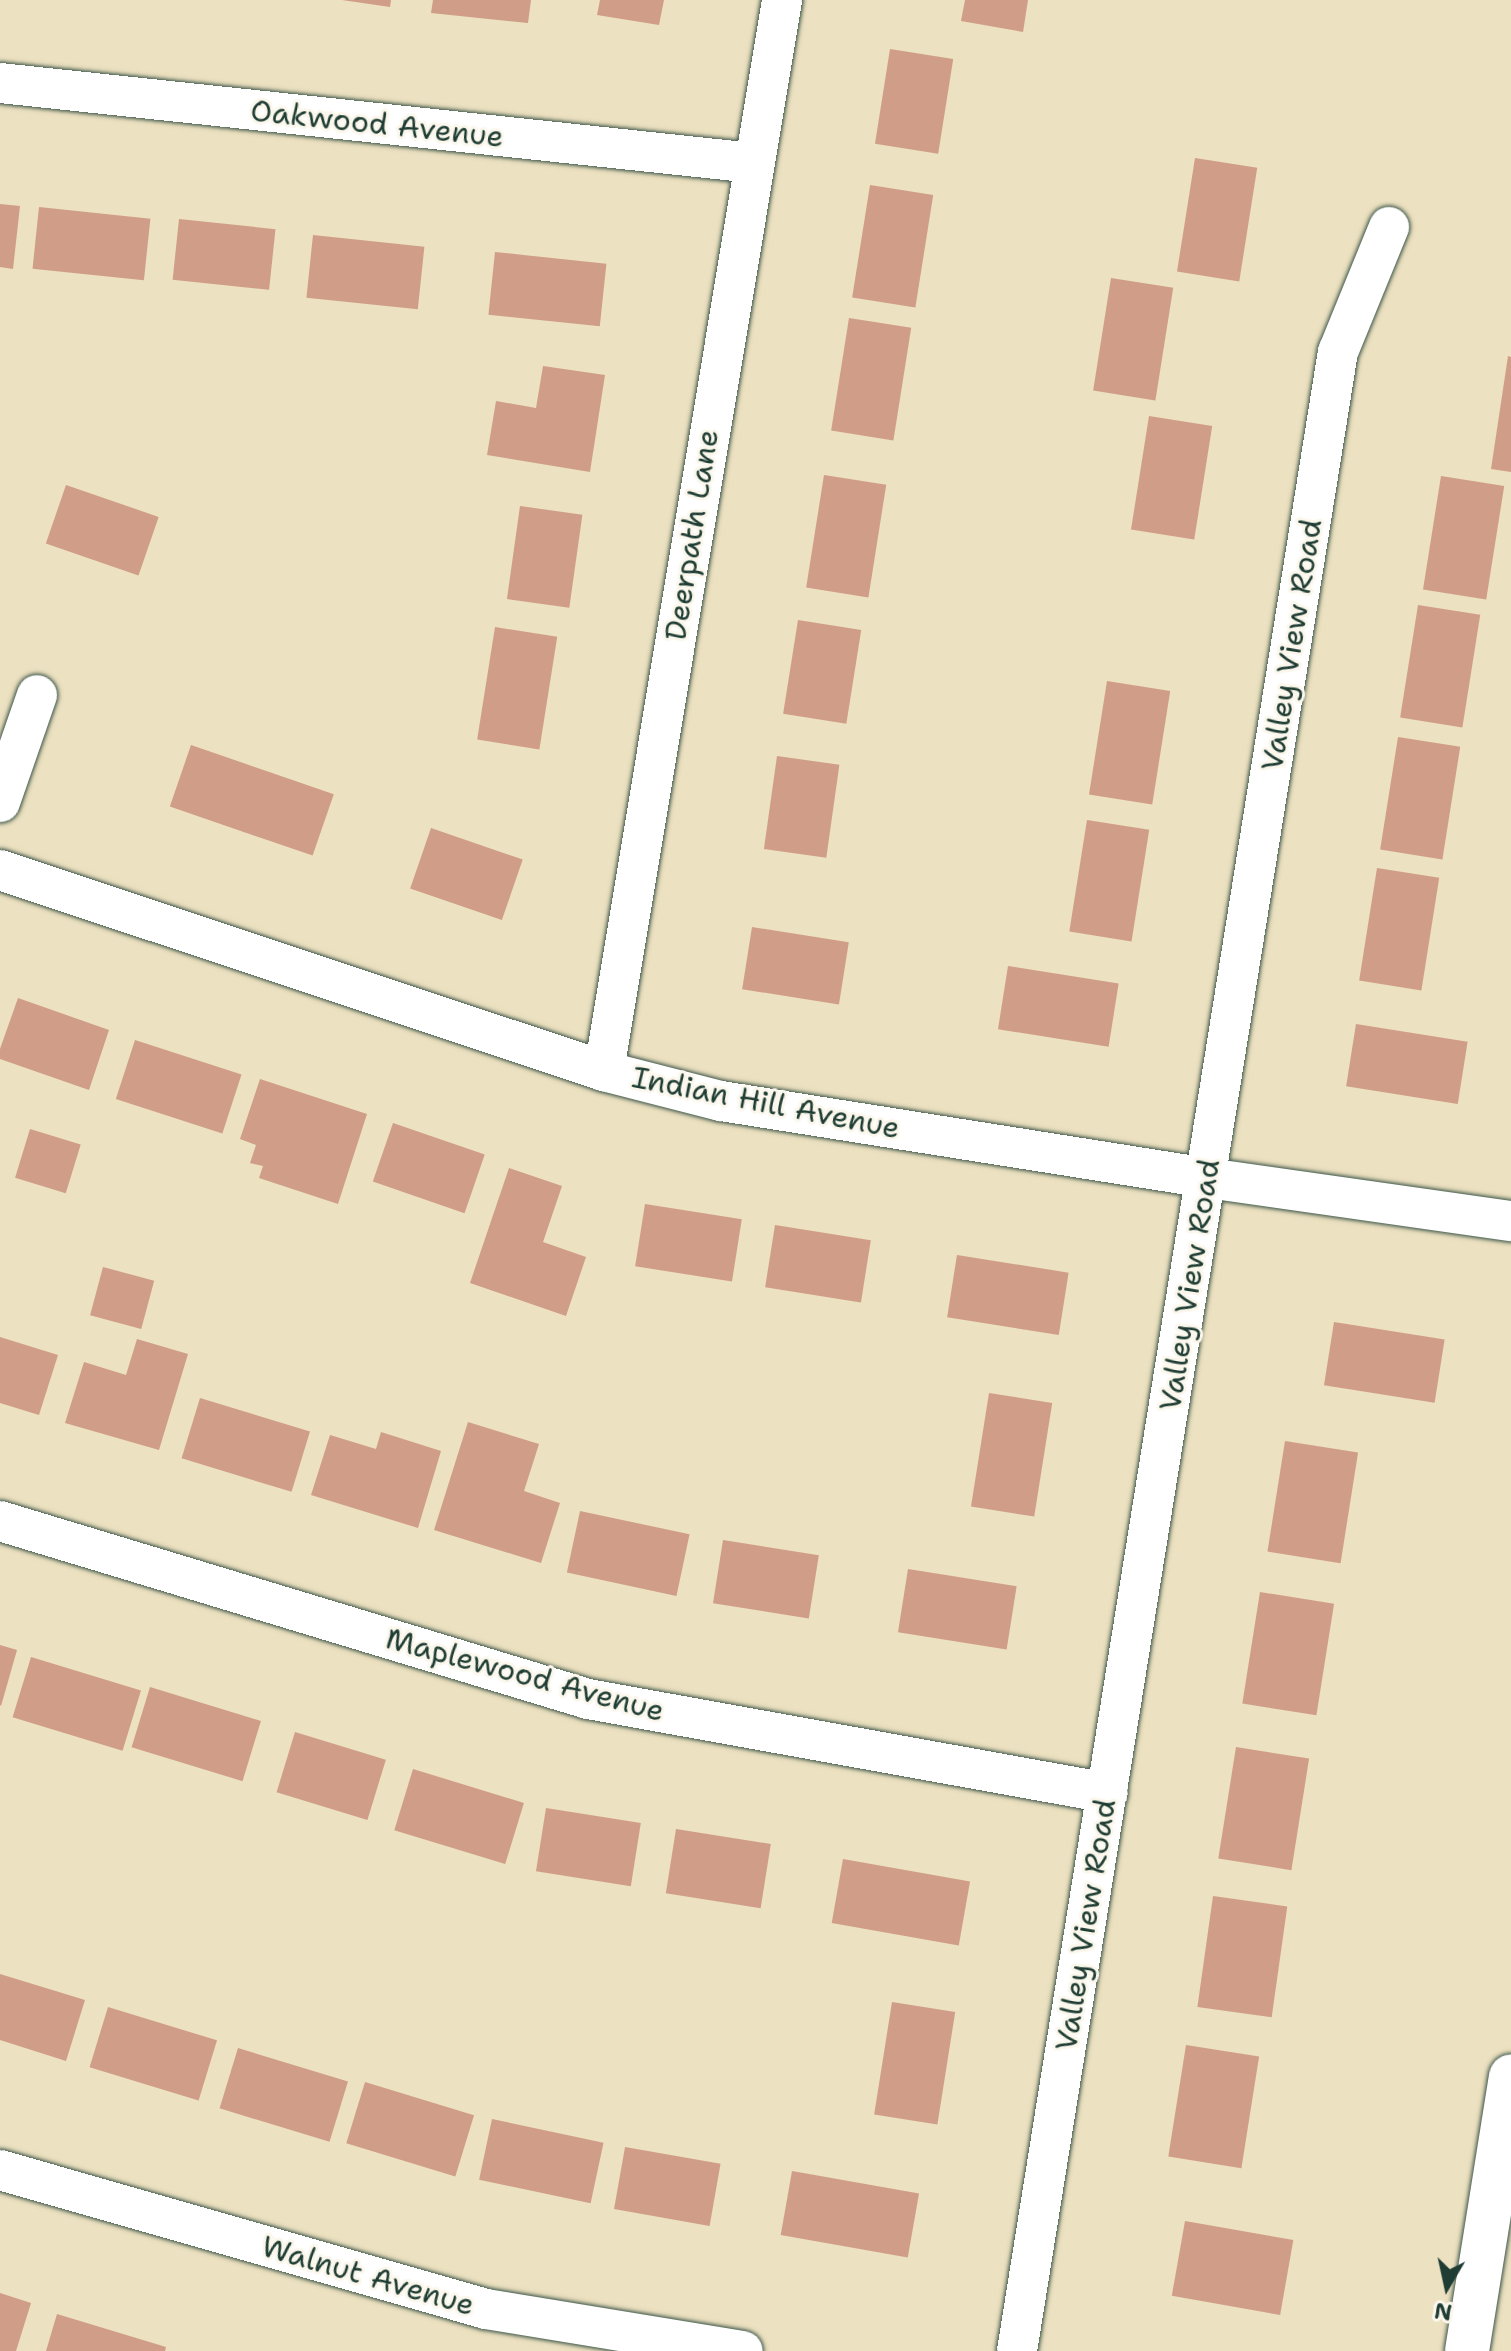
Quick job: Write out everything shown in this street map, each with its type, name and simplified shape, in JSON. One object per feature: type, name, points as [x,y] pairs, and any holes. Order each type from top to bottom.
[{"type":"main road","points":[[1467,2351],[1511,2076]]},
{"type":"street","name":"Deerpath Lane","points":[[604,1071],[782,0]]},
{"type":"street","name":"Oakwood Avenue","points":[[0,83],[754,163]]},
{"type":"street","name":"Valley View Road","points":[[1017,2351],[1208,1178],[1338,352],[1389,227]]},
{"type":"street","points":[[0,802],[37,695]]},
{"type":"street","name":"Indian Hill Avenue","points":[[0,870],[604,1071],[721,1101],[1208,1178],[1511,1221]]},
{"type":"street","name":"Maplewood Avenue","points":[[0,1521],[588,1699],[1108,1793]]},
{"type":"street","name":"Walnut Avenue","points":[[0,2170],[486,2309],[743,2351]]},
{"type":"building","points":[[342,0],[391,0],[390,7]]},
{"type":"building","points":[[433,0],[531,0],[528,23],[431,13]]},
{"type":"building","points":[[600,0],[664,0],[659,25],[597,15]]},
{"type":"building","points":[[965,0],[1028,0],[1023,32],[961,21]]},
{"type":"building","points":[[890,49],[953,59],[938,154],[875,144]]},
{"type":"building","points":[[1195,158],[1257,168],[1239,281],[1177,272]]},
{"type":"building","points":[[870,185],[933,195],[915,308],[852,298]]},
{"type":"building","points":[[0,204],[20,206],[13,269],[0,267]]},
{"type":"building","points":[[39,207],[150,219],[144,280],[33,269]]},
{"type":"building","points":[[179,219],[275,229],[269,290],[173,280]]},
{"type":"building","points":[[313,235],[424,247],[418,309],[306,298]]},
{"type":"building","points":[[495,252],[606,264],[600,326],[488,315]]},
{"type":"building","points":[[1111,278],[1173,288],[1155,400],[1093,391]]},
{"type":"building","points":[[849,318],[911,328],[893,440],[831,431]]},
{"type":"building","points":[[1508,356],[1511,357],[1511,472],[1491,469]]},
{"type":"building","points":[[543,366],[605,375],[590,472],[487,455],[496,401],[536,408]]},
{"type":"building","points":[[1149,416],[1212,426],[1194,540],[1131,530]]},
{"type":"building","points":[[824,475],[886,485],[868,597],[806,588]]},
{"type":"building","points":[[1441,476],[1504,486],[1486,600],[1423,590]]},
{"type":"building","points":[[66,485],[159,517],[138,576],[46,544]]},
{"type":"building","points":[[520,506],[582,515],[569,608],[507,599]]},
{"type":"building","points":[[1418,605],[1480,615],[1462,727],[1400,718]]},
{"type":"building","points":[[798,620],[861,630],[846,724],[783,714]]},
{"type":"building","points":[[495,627],[557,637],[539,749],[477,740]]},
{"type":"building","points":[[1107,681],[1170,691],[1152,805],[1089,795]]},
{"type":"building","points":[[1398,737],[1460,747],[1442,859],[1380,850]]},
{"type":"building","points":[[191,745],[334,794],[313,856],[170,806]]},
{"type":"building","points":[[777,756],[839,765],[826,858],[764,849]]},
{"type":"building","points":[[1087,820],[1149,830],[1132,941],[1069,932]]},
{"type":"building","points":[[431,828],[523,860],[502,920],[410,889]]},
{"type":"building","points":[[1377,868],[1439,878],[1421,990],[1359,981]]},
{"type":"building","points":[[752,927],[849,942],[839,1005],[742,989]]},
{"type":"building","points":[[1008,966],[1119,984],[1109,1047],[998,1029]]},
{"type":"building","points":[[18,998],[109,1030],[89,1090],[0,1059],[0,1049]]},
{"type":"building","points":[[1356,1024],[1468,1042],[1458,1104],[1346,1086]]},
{"type":"building","points":[[135,1040],[242,1075],[222,1134],[116,1099]]},
{"type":"building","points":[[260,1079],[367,1114],[338,1204],[259,1178],[263,1166],[250,1163],[256,1145],[240,1139]]},
{"type":"building","points":[[393,1123],[485,1155],[465,1213],[373,1182]]},
{"type":"building","points":[[30,1129],[81,1144],[66,1193],[15,1178]]},
{"type":"building","points":[[509,1168],[562,1186],[543,1242],[586,1257],[566,1316],[470,1283]]},
{"type":"building","points":[[645,1204],[742,1219],[732,1282],[635,1266]]},
{"type":"building","points":[[775,1225],[871,1240],[861,1302],[765,1287]]},
{"type":"building","points":[[957,1255],[1069,1273],[1059,1335],[947,1317]]},
{"type":"building","points":[[103,1267],[154,1281],[141,1329],[90,1315]]},
{"type":"building","points":[[1334,1322],[1445,1340],[1435,1403],[1324,1385]]},
{"type":"building","points":[[0,1337],[58,1355],[39,1415],[0,1403]]},
{"type":"building","points":[[137,1339],[188,1354],[159,1450],[65,1423],[84,1362],[126,1375]]},
{"type":"building","points":[[989,1393],[1052,1403],[1034,1517],[971,1507]]},
{"type":"building","points":[[200,1398],[310,1432],[292,1492],[182,1458]]},
{"type":"building","points":[[468,1422],[539,1444],[524,1491],[560,1503],[541,1563],[434,1530]]},
{"type":"building","points":[[381,1432],[441,1451],[418,1528],[311,1495],[330,1435],[376,1449]]},
{"type":"building","points":[[1285,1441],[1358,1453],[1341,1563],[1267,1552]]},
{"type":"building","points":[[580,1511],[690,1534],[676,1596],[567,1573]]},
{"type":"building","points":[[723,1540],[819,1555],[809,1618],[713,1603]]},
{"type":"building","points":[[908,1569],[1017,1586],[1007,1649],[898,1632]]},
{"type":"building","points":[[1260,1592],[1334,1604],[1316,1715],[1242,1704]]},
{"type":"building","points":[[0,1645],[17,1650],[1,1706],[0,1705]]},
{"type":"building","points":[[31,1657],[141,1691],[123,1751],[13,1717]]},
{"type":"building","points":[[150,1687],[261,1721],[243,1781],[132,1747]]},
{"type":"building","points":[[295,1732],[386,1760],[367,1820],[277,1792]]},
{"type":"building","points":[[1236,1747],[1309,1759],[1291,1870],[1218,1859]]},
{"type":"building","points":[[413,1769],[524,1803],[505,1864],[394,1830]]},
{"type":"building","points":[[546,1808],[641,1823],[631,1886],[536,1871]]},
{"type":"building","points":[[676,1829],[771,1844],[761,1908],[666,1893]]},
{"type":"building","points":[[843,1859],[970,1881],[959,1945],[832,1923]]},
{"type":"building","points":[[1213,1896],[1287,1906],[1272,2017],[1197,2007]]},
{"type":"building","points":[[0,1974],[85,2000],[66,2061],[0,2040]]},
{"type":"building","points":[[892,2002],[955,2012],[937,2125],[874,2115]]},
{"type":"building","points":[[108,2007],[217,2040],[199,2101],[90,2067]]},
{"type":"building","points":[[1186,2045],[1259,2057],[1241,2168],[1168,2157]]},
{"type":"building","points":[[238,2048],[348,2082],[330,2142],[220,2108]]},
{"type":"building","points":[[365,2082],[474,2115],[455,2177],[346,2143]]},
{"type":"building","points":[[492,2119],[604,2143],[591,2203],[479,2180]]},
{"type":"building","points":[[625,2147],[721,2164],[710,2226],[614,2209]]},
{"type":"building","points":[[792,2171],[919,2193],[908,2257],[781,2235]]},
{"type":"building","points":[[1185,2221],[1293,2240],[1280,2315],[1172,2296]]},
{"type":"building","points":[[0,2293],[31,2303],[16,2351],[0,2351]]},
{"type":"building","points":[[57,2314],[166,2347],[165,2351],[46,2351]]}]
